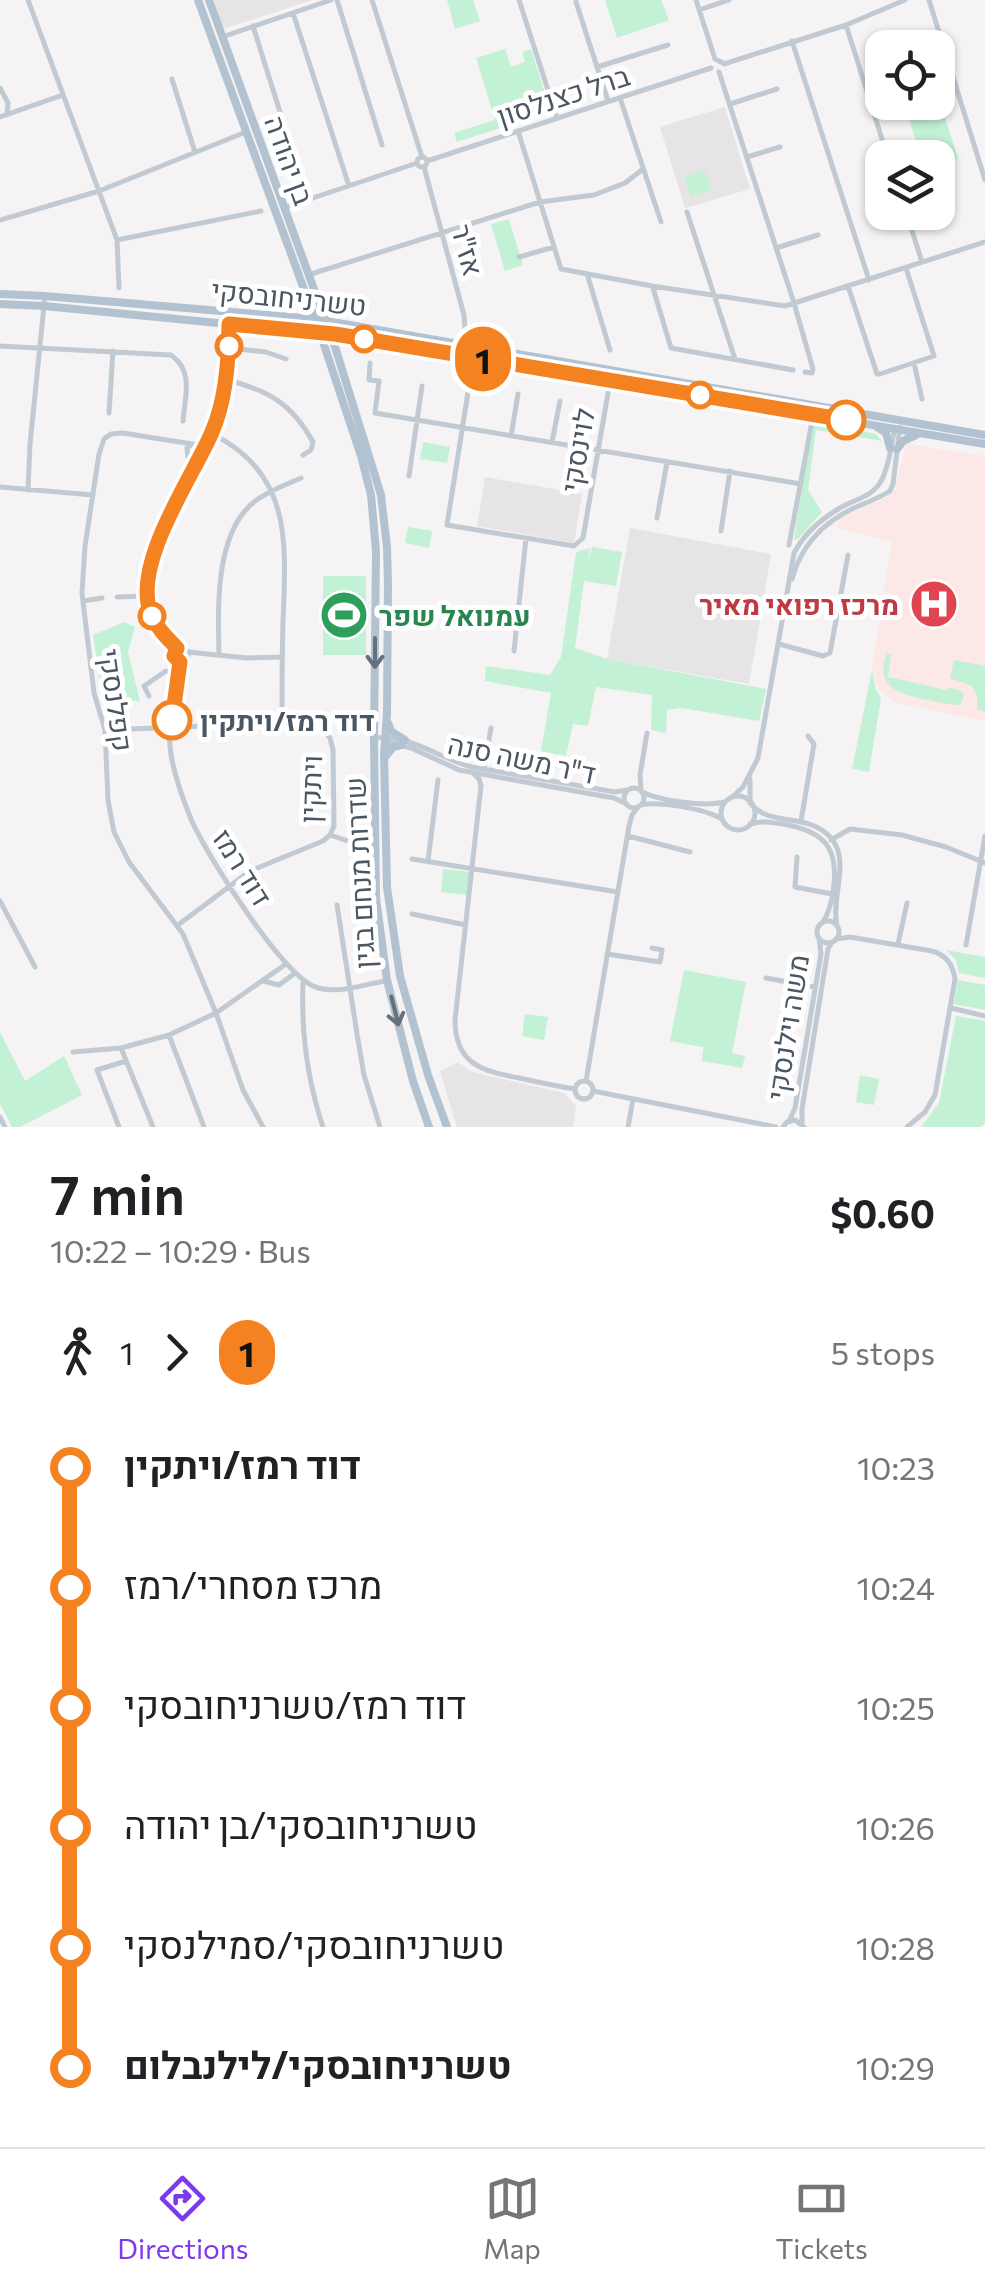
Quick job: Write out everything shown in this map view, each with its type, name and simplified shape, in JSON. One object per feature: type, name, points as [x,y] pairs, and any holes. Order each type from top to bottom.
[{"type":"main road","name":"בן יהודה","points":[[198,0],[320,320]]},
{"type":"main road","name":"בן יהודה","points":[[210,0],[250,130]]},
{"type":"main road","name":"בן יהודה","points":[[279,211],[308,274],[315,306]]},
{"type":"main road","name":"טשרניחובסקי","points":[[0,294],[303,330],[611,374]]},
{"type":"main road","name":"טשרניחובסקי","points":[[0,304],[45,301],[320,320],[985,444]]},
{"type":"main road","points":[[300,318],[315,306],[339,324]]},
{"type":"main road","name":"שדרות מנחם בגין","points":[[320,320],[380,495],[388,584],[386,716],[381,739],[387,887],[404,992],[447,1127]]},
{"type":"main road","points":[[303,330],[331,350],[343,336]]},
{"type":"main road","name":"שדרות מנחם בגין","points":[[331,350],[371,496],[376,551],[381,739],[376,898],[387,980],[429,1127]]},
{"type":"main road","name":"טשרניחובסקי","points":[[814,410],[873,425],[985,435]]},
{"type":"main road","points":[[873,425],[886,434],[893,449],[910,436],[927,434]]},
{"type":"main road","points":[[384,760],[393,747],[403,742],[391,731],[386,716]]},
{"type":"street","points":[[28,0],[118,240],[120,288]]},
{"type":"street","points":[[222,37],[334,0],[382,145]]},
{"type":"street","name":"אז\"ר","points":[[372,0],[443,232],[464,315],[466,345]]},
{"type":"street","points":[[519,0],[557,118]]},
{"type":"street","points":[[696,0],[715,59]]},
{"type":"street","points":[[699,10],[729,0]]},
{"type":"street","points":[[804,372],[812,374],[813,369],[720,72],[724,64],[846,25],[905,0]]},
{"type":"street","points":[[929,0],[985,180]]},
{"type":"street","points":[[576,2],[608,102]]},
{"type":"street","points":[[294,12],[349,186]]},
{"type":"street","points":[[846,25],[882,140]]},
{"type":"street","points":[[253,26],[306,194]]},
{"type":"street","points":[[792,42],[869,280]]},
{"type":"street","points":[[597,67],[668,45]]},
{"type":"street","points":[[715,59],[724,64]]},
{"type":"street","points":[[715,59],[711,68],[720,72]]},
{"type":"street","name":"ברל כצנלסון","points":[[279,211],[711,68]]},
{"type":"street","points":[[172,79],[196,152]]},
{"type":"street","points":[[0,88],[8,103],[3,116]]},
{"type":"street","points":[[730,104],[777,89]]},
{"type":"street","points":[[3,116],[63,94]]},
{"type":"street","points":[[620,98],[661,222]]},
{"type":"street","points":[[0,220],[98,190],[250,130]]},
{"type":"street","points":[[518,131],[560,270],[785,306],[985,242]]},
{"type":"street","points":[[747,158],[780,147]]},
{"type":"street","points":[[308,274],[540,202],[572,200],[610,190],[644,169]]},
{"type":"street","points":[[118,240],[260,212]]},
{"type":"street","points":[[687,212],[735,359]]},
{"type":"street","points":[[912,230],[922,263]]},
{"type":"street","points":[[776,248],[818,235]]},
{"type":"street","points":[[519,257],[554,246]]},
{"type":"street","points":[[848,286],[876,374],[934,356],[906,268]]},
{"type":"street","points":[[588,276],[610,350]]},
{"type":"street","points":[[652,286],[671,348],[794,370]]},
{"type":"street","points":[[28,490],[45,301]]},
{"type":"street","points":[[117,597],[148,596],[156,548],[190,474],[195,447],[210,436],[224,380],[230,313]]},
{"type":"street","points":[[0,346],[171,355],[184,367],[186,376],[183,421]]},
{"type":"street","points":[[229,348],[266,352],[286,359]]},
{"type":"street","points":[[108,412],[113,351]]},
{"type":"street","points":[[914,362],[922,400]]},
{"type":"street","points":[[370,363],[369,380],[379,381],[375,413],[802,484]]},
{"type":"street","name":"לוינסקי","points":[[526,538],[569,547],[583,538],[611,374]]},
{"type":"street","points":[[224,380],[253,386],[274,396],[294,413],[314,442],[311,450],[303,454]]},
{"type":"street","points":[[410,476],[422,386]]},
{"type":"street","points":[[470,386],[447,525],[526,538],[514,651]]},
{"type":"street","points":[[511,436],[518,394]]},
{"type":"street","points":[[552,443],[560,401]]},
{"type":"street","points":[[789,546],[814,410]]},
{"type":"street","points":[[723,820],[721,813],[728,800],[743,787],[758,758],[792,560],[802,541],[831,514],[874,491],[885,474],[898,426]]},
{"type":"street","name":"קפלנסקי","points":[[195,447],[123,433],[104,439],[84,557],[83,601],[94,693],[104,730],[111,822],[129,862],[178,925],[243,1090],[263,1127]]},
{"type":"street","points":[[210,436],[229,442],[244,454],[272,491],[284,534],[282,724]]},
{"type":"street","points":[[193,459],[201,457],[195,447]]},
{"type":"street","points":[[787,597],[800,554],[817,533],[842,514],[890,491],[893,449]]},
{"type":"street","points":[[657,518],[667,461]]},
{"type":"street","points":[[721,531],[730,472]]},
{"type":"street","points":[[219,655],[220,589],[231,538],[248,507],[301,478]]},
{"type":"street","points":[[0,487],[93,495]]},
{"type":"street","points":[[779,644],[823,656],[830,653],[848,555]]},
{"type":"street","name":"דוד רמז","points":[[148,596],[155,622],[177,648],[174,656],[180,662]]},
{"type":"street","points":[[83,601],[102,598]]},
{"type":"street","points":[[177,648],[247,658],[282,657]]},
{"type":"street","name":"דוד רמז","points":[[180,662],[188,659],[188,652]]},
{"type":"street","name":"דוד רמז","points":[[180,662],[170,748],[188,810],[206,849],[261,932],[303,980],[335,991],[387,980]]},
{"type":"street","points":[[149,696],[144,686],[166,672],[178,675]]},
{"type":"street","name":"ויתקין","points":[[104,730],[282,724],[314,726],[330,738],[334,807],[330,835],[250,872],[178,925]]},
{"type":"street","points":[[484,770],[491,728]]},
{"type":"street","points":[[586,1082],[632,815],[644,800],[640,774],[647,733]]},
{"type":"street","points":[[801,821],[814,744],[808,736]]},
{"type":"street","name":"ד\"ר משה סנה","points":[[381,739],[403,742],[484,770],[614,792],[630,789]]},
{"type":"street","name":"ד\"ר משה סנה","points":[[403,742],[449,766],[473,773],[614,798],[626,804]]},
{"type":"street","points":[[750,824],[754,814],[749,783],[752,771]]},
{"type":"street","points":[[473,773],[481,786],[456,1034],[461,1049],[482,1070],[575,1089]]},
{"type":"street","points":[[630,826],[624,796],[640,774]]},
{"type":"street","points":[[481,786],[492,776]]},
{"type":"street","points":[[428,861],[438,780]]},
{"type":"street","points":[[630,789],[706,805],[742,797],[761,813],[801,821],[822,830],[829,841]]},
{"type":"street","points":[[626,804],[651,803],[711,813],[734,829],[767,822],[802,828],[829,841]]},
{"type":"street","points":[[829,841],[850,830],[902,835],[946,846],[983,862]]},
{"type":"street","points":[[330,835],[351,842],[376,841]]},
{"type":"street","points":[[628,836],[690,852]]},
{"type":"street","points":[[966,945],[985,836]]},
{"type":"street","name":"משה וילנסקי","points":[[823,922],[830,909],[835,877],[829,841]]},
{"type":"street","name":"משה וילנסקי","points":[[829,841],[840,858],[835,918],[838,928]]},
{"type":"street","points":[[412,858],[618,892]]},
{"type":"street","points":[[797,858],[796,887],[832,894]]},
{"type":"street","points":[[0,902],[35,967]]},
{"type":"street","points":[[898,944],[907,902]]},
{"type":"street","points":[[338,905],[356,1034],[380,1127]]},
{"type":"street","points":[[412,914],[466,925]]},
{"type":"street","points":[[850,937],[831,922],[823,922],[817,930],[824,942],[850,937],[898,944],[940,954],[952,964],[955,979],[935,1095],[925,1112],[907,1127]]},
{"type":"street","points":[[834,940],[838,928]]},
{"type":"street","name":"משה וילנסקי","points":[[786,1124],[795,1108],[821,954],[819,938]]},
{"type":"street","name":"משה וילנסקי","points":[[804,1126],[802,1109],[808,1070],[828,948],[834,940]]},
{"type":"street","points":[[608,954],[660,962],[662,950],[652,948]]},
{"type":"street","points":[[73,1052],[121,1048],[169,1035],[216,1014],[286,964]]},
{"type":"street","points":[[263,980],[279,984],[295,974]]},
{"type":"street","points":[[766,978],[815,987]]},
{"type":"street","points":[[303,980],[302,1035],[323,1127]]},
{"type":"street","points":[[951,1008],[985,1016]]},
{"type":"street","points":[[169,1035],[204,1127]]},
{"type":"street","points":[[121,1048],[153,1127]]},
{"type":"street","points":[[120,1127],[96,1070],[126,1060]]},
{"type":"street","points":[[580,1082],[586,1082],[593,1091],[584,1100],[576,1095],[575,1089],[580,1082]]},
{"type":"street","points":[[593,1091],[749,1124],[772,1126],[795,1120],[804,1126]]},
{"type":"street","points":[[628,1127],[633,1099]]},
{"type":"street","points":[[0,1117],[5,1127]]},
{"type":"shaded area","points":[[214,0],[312,0],[223,29]]},
{"type":"shaded area","points":[[725,107],[750,189],[685,208],[660,127]]},
{"type":"shaded area","name":"מרכז רפואי מאיר","points":[[906,444],[985,456],[985,721],[897,703],[876,684],[872,667],[892,542],[838,528],[839,519],[895,490]]},
{"type":"shaded area","points":[[485,477],[582,494],[574,543],[477,526]]},
{"type":"shaded area","points":[[630,528],[771,554],[749,684],[607,659]]},
{"type":"shaded area","points":[[458,1062],[472,1072],[564,1093],[576,1106],[573,1127],[457,1127],[440,1071]]},
{"type":"green space","points":[[447,0],[473,0],[480,21],[455,29]]},
{"type":"green space","points":[[605,0],[661,0],[669,20],[617,38]]},
{"type":"green space","points":[[505,49],[511,67],[525,62],[522,52],[531,49],[551,112],[457,142],[454,133],[495,120],[476,58]]},
{"type":"green space","points":[[909,120],[946,120],[952,140],[916,140]]},
{"type":"green space","points":[[704,170],[712,190],[691,197],[684,177]]},
{"type":"green space","points":[[509,219],[523,265],[505,271],[491,224]]},
{"type":"green space","points":[[811,422],[876,434],[882,441],[816,430],[808,490],[822,512],[794,540]]},
{"type":"green space","points":[[423,442],[450,447],[447,463],[420,459]]},
{"type":"green space","points":[[408,527],[432,531],[429,548],[405,543]]},
{"type":"green space","points":[[592,547],[622,552],[616,586],[584,581],[575,648],[607,659],[766,689],[759,721],[682,708],[667,710],[666,733],[651,730],[652,695],[596,687],[588,726],[573,724],[566,756],[541,751],[551,693],[485,681],[486,666],[550,675],[561,657],[576,552],[590,548],[588,564]]},
{"type":"green space","name":"עמנואל שפר","points":[[323,576],[366,576],[366,655],[323,655]]},
{"type":"green space","points":[[124,622],[135,627],[128,652],[140,701],[103,702],[93,635]]},
{"type":"green space","points":[[887,654],[891,654],[888,677],[961,691],[961,705],[918,698],[892,688],[884,674]]},
{"type":"green space","points":[[954,660],[985,666],[985,712],[977,709],[972,686],[950,678]]},
{"type":"green space","points":[[872,670],[881,698],[869,772],[852,769]]},
{"type":"green space","points":[[443,869],[470,872],[467,895],[441,892]]},
{"type":"green space","points":[[946,950],[985,957],[985,978],[959,973],[956,960]]},
{"type":"green space","points":[[684,970],[746,982],[732,1053],[745,1056],[742,1068],[702,1061],[703,1049],[707,1048],[670,1041]]},
{"type":"green space","points":[[958,980],[985,985],[985,1010],[954,1004]]},
{"type":"green space","points":[[525,1014],[548,1017],[544,1040],[522,1036]]},
{"type":"green space","points":[[956,1016],[985,1021],[985,1124],[921,1127],[939,1103]]},
{"type":"green space","points":[[0,1032],[25,1081],[64,1056],[82,1095],[20,1127],[12,1127],[0,1104]]},
{"type":"green space","points":[[860,1075],[879,1079],[874,1105],[856,1102]]},
{"type":"bus line","name":"1","points":[[172,720],[180,662],[174,656],[177,648],[150,612],[148,579],[158,540],[212,434],[222,397],[229,324],[335,334],[846,420]]},
{"type":"place","name":"מרכז רפואי מאיר","points":[[934,604]]},
{"type":"place","name":"עמנואל שפר","points":[[344,615]]},
{"type":"place","name":"דוד רמז/ויתקין","points":[[172,720]]}]
